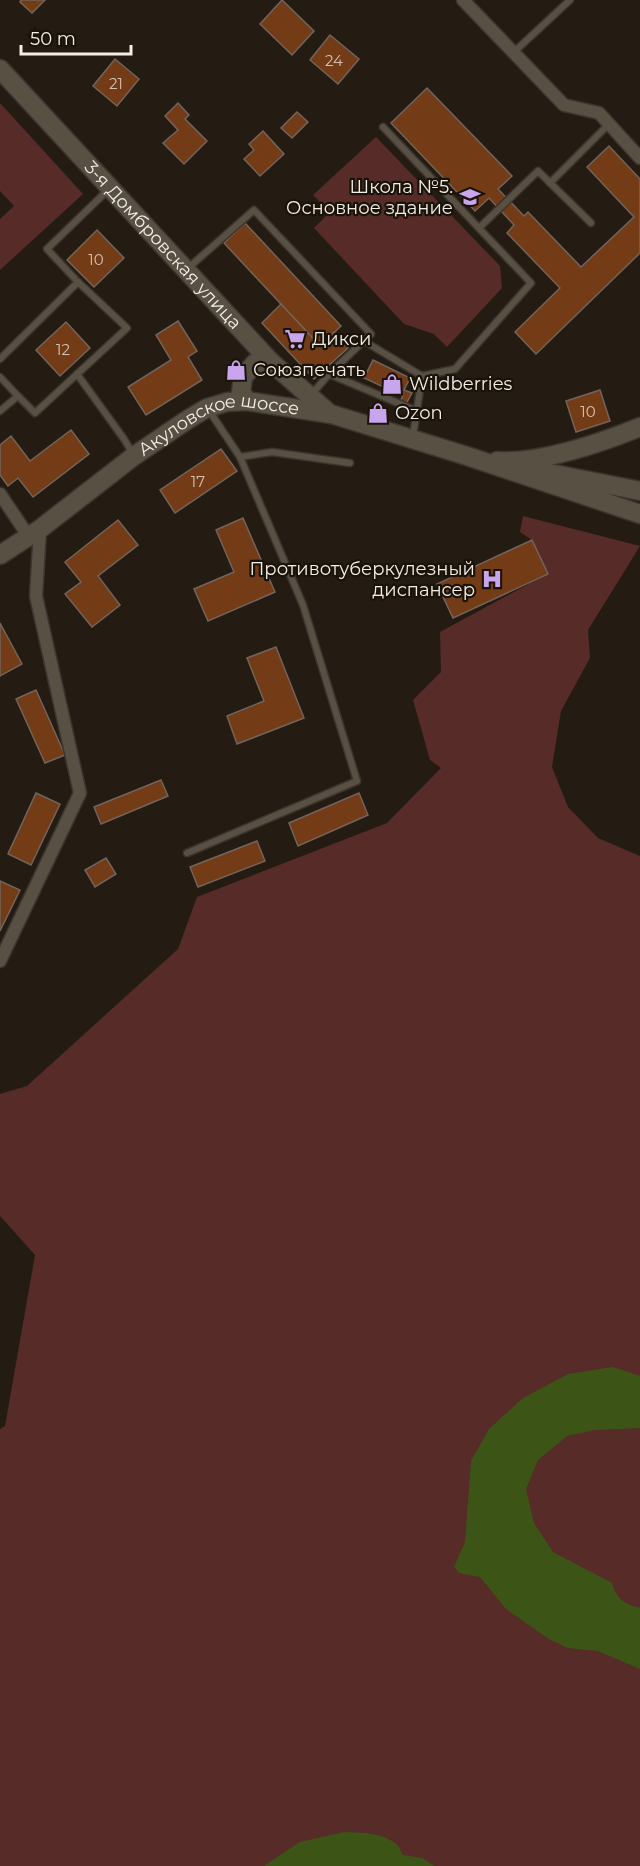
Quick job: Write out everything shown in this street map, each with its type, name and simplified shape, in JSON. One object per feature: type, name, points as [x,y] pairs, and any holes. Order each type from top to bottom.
[{"type":"street","points":[[463,0],[564,105],[599,113],[640,158]]},
{"type":"street","name":"3-я Домбровская улица","points":[[0,69],[271,362],[331,414]]},
{"type":"street","points":[[247,400],[241,392],[243,376],[255,363],[271,362]]},
{"type":"street","points":[[267,405],[277,400],[282,394],[287,377]]},
{"type":"street","name":"Акуловское шоссе","points":[[0,555],[34,533],[134,456],[187,420],[207,408],[227,402],[247,400],[331,414],[467,456],[640,514]]},
{"type":"street","points":[[490,461],[515,462],[537,459],[618,436],[640,427]]},
{"type":"street","name":"Акуловское шоссе","points":[[467,456],[640,491]]},
{"type":"street","points":[[0,494],[34,533],[36,596],[80,793],[0,961]]},
{"type":"lane","points":[[514,52],[570,0]]},
{"type":"lane","points":[[550,183],[609,124]]},
{"type":"lane","points":[[364,341],[422,375],[455,369],[531,283],[383,127]]},
{"type":"lane","points":[[479,228],[538,171],[591,223]]},
{"type":"lane","points":[[0,377],[35,413],[127,328],[47,249],[111,188]]},
{"type":"lane","points":[[186,269],[254,210],[371,334],[329,374],[309,397]]},
{"type":"lane","points":[[0,359],[78,282]]},
{"type":"lane","points":[[77,374],[134,456]]},
{"type":"lane","points":[[329,374],[417,411]]},
{"type":"lane","points":[[412,439],[422,375]]},
{"type":"lane","points":[[0,411],[18,396]]},
{"type":"lane","points":[[187,853],[357,781],[303,605],[240,457],[207,408]]},
{"type":"lane","points":[[240,457],[272,452],[350,463]]},
{"type":"shaded area","points":[[0,103],[83,194],[0,270],[0,219],[14,206],[0,191]]},
{"type":"shaded area","points":[[376,137],[500,266],[502,288],[447,347],[434,334],[404,324],[314,228],[330,212],[313,195]]},
{"type":"shaded area","points":[[523,516],[640,546],[588,630],[590,658],[561,711],[552,767],[568,807],[598,838],[640,856],[640,1866],[0,1866],[0,1429],[5,1426],[35,1255],[0,1216],[0,1094],[27,1086],[178,949],[197,897],[387,823],[441,768],[430,760],[413,700],[441,672],[440,632],[547,574],[532,540],[520,532]]},
{"type":"shaded area","points":[[613,1367],[640,1376],[640,1428],[595,1430],[567,1436],[538,1460],[526,1489],[534,1523],[553,1552],[612,1583],[622,1600],[640,1608],[640,1669],[598,1651],[568,1648],[549,1639],[506,1609],[480,1577],[459,1573],[454,1567],[465,1542],[471,1461],[489,1429],[523,1398],[568,1374]]},
{"type":"shaded area","points":[[344,1832],[370,1834],[389,1839],[397,1844],[403,1855],[422,1858],[435,1866],[264,1866],[300,1842]]},
{"type":"building","points":[[21,0],[45,0],[32,13],[20,2]]},
{"type":"building","points":[[282,0],[314,31],[292,55],[260,24]]},
{"type":"building","points":[[330,35],[359,59],[338,84],[310,60]]},
{"type":"building","points":[[115,59],[139,79],[117,106],[93,86]]},
{"type":"building","points":[[427,88],[512,176],[498,189],[524,216],[528,212],[581,267],[634,217],[587,167],[609,146],[640,179],[640,253],[536,354],[515,332],[560,288],[507,233],[514,225],[489,198],[475,211],[391,123]]},
{"type":"building","points":[[178,103],[189,115],[185,119],[207,141],[184,164],[163,143],[178,130],[165,116]]},
{"type":"building","points":[[297,112],[308,122],[292,138],[281,128]]},
{"type":"building","points":[[263,131],[284,154],[260,176],[244,159],[254,150],[249,144]]},
{"type":"building","points":[[245,223],[341,326],[320,346],[224,243]]},
{"type":"building","points":[[97,230],[124,258],[94,287],[67,260]]},
{"type":"building","name":"Дикси","points":[[281,304],[320,346],[334,332],[348,348],[314,379],[262,323]]},
{"type":"building","points":[[178,321],[197,351],[188,357],[202,380],[146,415],[128,387],[171,360],[156,335]]},
{"type":"building","points":[[66,322],[90,348],[60,376],[36,350]]},
{"type":"building","name":"Wildberries","points":[[373,360],[410,378],[404,390],[412,393],[406,404],[400,401],[403,396],[364,378]]},
{"type":"building","points":[[600,390],[610,421],[576,432],[566,401]]},
{"type":"building","points":[[71,430],[89,454],[33,497],[18,478],[8,486],[0,475],[0,445],[11,436],[30,461]]},
{"type":"building","points":[[221,449],[237,471],[175,513],[160,490]]},
{"type":"building","points":[[243,518],[275,592],[208,621],[194,589],[234,572],[216,530]]},
{"type":"building","points":[[118,520],[138,545],[98,576],[120,605],[92,627],[65,594],[81,582],[65,562]]},
{"type":"building","name":"Противотуберкулезный диспансер","points":[[532,540],[548,574],[453,618],[437,584]]},
{"type":"building","points":[[0,623],[22,664],[0,676]]},
{"type":"building","points":[[276,647],[304,718],[237,744],[227,716],[264,701],[247,658]]},
{"type":"building","points":[[36,690],[65,755],[45,763],[16,699]]},
{"type":"building","points":[[161,780],[168,796],[101,824],[94,807]]},
{"type":"building","points":[[36,793],[60,804],[31,865],[8,854]]},
{"type":"building","points":[[359,793],[368,815],[298,846],[289,823]]},
{"type":"building","points":[[257,841],[265,861],[198,887],[190,867]]},
{"type":"building","points":[[106,858],[116,874],[95,887],[85,870]]},
{"type":"building","points":[[0,881],[20,890],[0,931]]},
{"type":"place","name":"Школа №5. Основное здание","points":[[470,197]]},
{"type":"place","name":"Дикси","points":[[295,339]]},
{"type":"place","name":"Союзпечать","points":[[236,370]]},
{"type":"place","name":"Wildberries","points":[[392,384]]},
{"type":"place","name":"Ozon","points":[[378,413]]},
{"type":"place","name":"Противотуберкулезный диспансер","points":[[492,579]]}]
